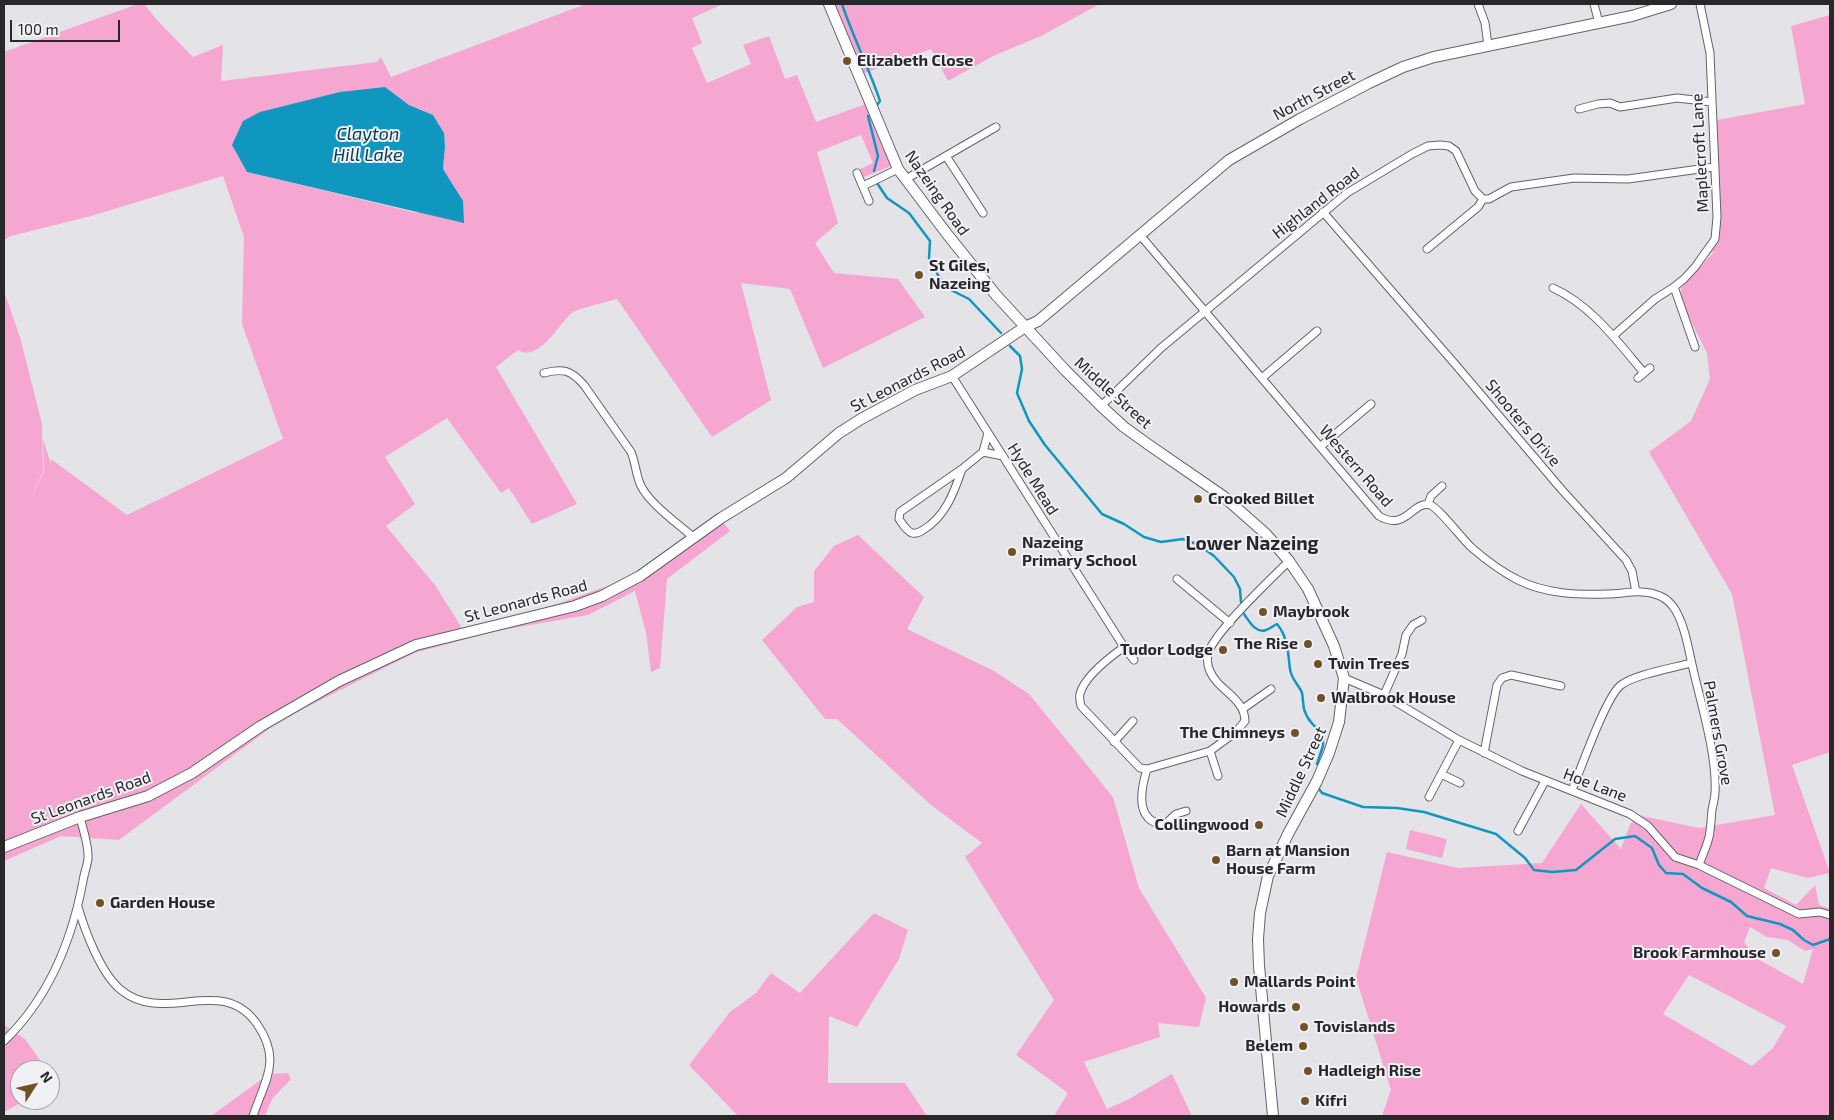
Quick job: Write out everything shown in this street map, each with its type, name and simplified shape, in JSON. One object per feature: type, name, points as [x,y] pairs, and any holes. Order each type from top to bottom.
[{"type":"street","name":"Nazeing Road","points":[[829,4],[898,169],[963,254],[1025,327]]},
{"type":"street","points":[[1478,4],[1485,23],[1488,45]]},
{"type":"street","points":[[1594,4],[1599,23]]},
{"type":"street","name":"North Street","points":[[1025,327],[1038,320],[1229,160],[1300,119],[1403,66],[1434,56],[1632,16],[1672,4]]},
{"type":"street","name":"Maplecroft Lane","points":[[1613,336],[1655,299],[1674,287],[1695,267],[1715,239],[1717,217],[1710,52],[1700,4]]},
{"type":"street","points":[[1579,109],[1598,104],[1610,103],[1620,107],[1677,98],[1712,102]]},
{"type":"street","points":[[906,179],[996,127]]},
{"type":"street","name":"Highland Road","points":[[1100,406],[1161,348],[1323,212],[1363,183],[1428,146],[1449,146],[1456,151],[1475,191],[1483,199]]},
{"type":"street","points":[[946,156],[983,213]]},
{"type":"street","points":[[1427,248],[1478,206],[1483,199],[1511,187],[1574,178],[1628,179],[1714,167]]},
{"type":"street","points":[[863,186],[898,169]]},
{"type":"street","points":[[857,173],[869,201]]},
{"type":"street","name":"Shooters Drive","points":[[1323,212],[1562,490],[1626,560],[1632,570],[1636,592]]},
{"type":"street","name":"Western Road","points":[[1140,235],[1379,516],[1387,521],[1396,521],[1428,504]]},
{"type":"street","points":[[1674,287],[1695,347]]},
{"type":"street","points":[[1553,288],[1570,295],[1598,320],[1644,373]]},
{"type":"street","name":"St Leonards Road","points":[[4,847],[80,817],[148,796],[192,773],[261,726],[339,681],[416,645],[575,606],[602,596],[640,576],[694,537],[786,478],[840,433],[861,419],[914,390],[952,376],[1025,327]]},
{"type":"street","name":"Middle Street","points":[[1025,327],[1100,406],[1130,432],[1200,478],[1246,514],[1266,534],[1289,561],[1308,590],[1320,613],[1344,678],[1339,722],[1329,754],[1305,804],[1275,859],[1268,876],[1260,913],[1258,939],[1259,966],[1273,1116]]},
{"type":"street","points":[[1262,378],[1317,331]]},
{"type":"street","points":[[544,373],[556,370],[566,371],[576,376],[631,452],[636,463],[639,484],[646,494],[694,537]]},
{"type":"street","name":"Hyde Mead","points":[[952,376],[1134,660]]},
{"type":"street","points":[[1321,446],[1371,404]]},
{"type":"street","points":[[962,469],[949,503],[936,521],[917,533],[911,533],[906,529],[899,519],[900,512],[983,452],[988,433]]},
{"type":"street","points":[[983,452],[1003,456]]},
{"type":"street","points":[[1442,486],[1432,496],[1428,504],[1435,507],[1461,538],[1485,559],[1519,580],[1538,588],[1558,593],[1608,594],[1636,592]]},
{"type":"street","points":[[1124,647],[1101,665],[1082,688],[1079,697],[1081,706],[1140,768],[1147,769],[1210,751],[1236,732],[1245,721],[1244,708],[1210,673],[1208,655],[1211,647],[1230,622],[1289,561]]},
{"type":"street","points":[[1177,579],[1230,622]]},
{"type":"street","name":"Palmers Grove","points":[[1636,592],[1654,593],[1669,601],[1675,610],[1681,622],[1704,714],[1716,781],[1716,794],[1709,839],[1699,865]]},
{"type":"street","points":[[1384,695],[1402,654],[1406,635],[1413,625],[1422,620]]},
{"type":"street","name":"Palmers Grove","points":[[1572,790],[1609,702],[1619,686],[1634,678],[1692,663]]},
{"type":"street","points":[[1484,753],[1497,685],[1502,678],[1511,675],[1561,686]]},
{"type":"street","name":"Hoe Lane","points":[[1344,678],[1384,695],[1484,753],[1545,781],[1630,814],[1648,826],[1675,857],[1699,865],[1799,914],[1820,912],[1830,915]]},
{"type":"street","points":[[1244,708],[1270,689]]},
{"type":"street","points":[[1114,742],[1133,722]]},
{"type":"street","points":[[1429,797],[1459,740]]},
{"type":"street","points":[[1210,751],[1218,776]]},
{"type":"street","points":[[1147,769],[1141,792],[1142,806],[1147,817],[1156,824],[1164,825],[1176,814],[1186,812]]},
{"type":"street","points":[[1441,774],[1460,783]]},
{"type":"street","points":[[1518,831],[1545,781]]},
{"type":"street","points":[[4,1040],[19,1026],[48,986],[71,929],[78,907],[88,858],[80,817]]},
{"type":"street","points":[[78,907],[85,931],[103,968],[121,990],[143,1002],[168,1005],[210,1000],[229,1003],[242,1008],[252,1017],[265,1036],[270,1049],[271,1061],[269,1074],[253,1116]]},
{"type":"street","points":[[71,929],[85,931]]},
{"type":"shaded area","points":[[138,4],[144,4],[193,57],[223,45],[221,81],[377,62],[381,57],[391,77],[586,4],[723,4],[692,18],[702,43],[692,48],[707,83],[751,64],[743,45],[769,36],[785,79],[797,75],[816,122],[866,104],[891,166],[864,177],[860,169],[873,163],[861,135],[817,152],[838,223],[815,243],[834,273],[898,279],[925,317],[823,368],[790,289],[741,283],[771,400],[712,437],[617,299],[572,313],[541,347],[526,353],[518,350],[496,367],[577,504],[532,524],[509,488],[501,493],[447,418],[385,457],[415,504],[386,526],[435,585],[463,630],[502,624],[632,577],[718,516],[730,531],[667,579],[660,668],[651,672],[646,633],[635,591],[588,615],[496,631],[414,653],[281,720],[119,840],[61,836],[4,861],[4,291],[20,337],[42,424],[43,472],[30,499],[44,472],[43,439],[51,464],[51,459],[127,515],[283,439],[242,324],[244,237],[223,176],[91,216],[11,236],[4,240],[4,52]],"holes":[[[385,87],[409,105],[433,115],[444,133],[445,146],[443,169],[417,213],[247,172]]]},
{"type":"shaded area","points":[[825,4],[1100,4],[1041,36],[993,56],[948,81],[931,49],[854,77]]},
{"type":"shaded area","points":[[1830,15],[1830,752],[1792,765],[1830,873],[1808,878],[1771,868],[1764,888],[1796,905],[1815,885],[1819,905],[1830,909],[1830,1116],[1382,1116],[1391,1090],[1356,978],[1387,852],[1458,868],[1542,863],[1581,804],[1621,849],[1630,825],[1637,815],[1699,828],[1775,815],[1732,594],[1649,452],[1691,421],[1710,379],[1707,353],[1682,303],[1681,288],[1714,252],[1705,254],[1710,247],[1717,217],[1712,121],[1805,104],[1791,26]],"holes":[[[1750,927],[1767,937],[1788,940],[1805,951],[1813,949],[1803,984],[1756,958],[1744,942]],[[1689,975],[1786,1026],[1773,1048],[1752,1066],[1663,1014]]]},
{"type":"shaded area","points":[[858,535],[924,597],[907,629],[994,671],[1029,694],[1113,797],[1139,888],[1206,998],[1199,1027],[1158,1023],[1160,1037],[1084,1062],[1107,1109],[1129,1099],[1172,1074],[1192,1116],[1059,1116],[1055,1114],[1068,1093],[1016,1055],[1054,1000],[965,857],[982,843],[931,805],[837,719],[825,719],[762,640],[797,607],[814,602],[814,571],[834,546]]},
{"type":"shaded area","points":[[1410,830],[1447,839],[1442,858],[1406,849]]},
{"type":"shaded area","points":[[874,913],[908,930],[899,959],[857,1027],[829,1016],[828,1083],[905,1083],[927,1116],[738,1116],[689,1065],[730,1012],[756,993],[771,973],[800,993]]},
{"type":"shaded area","points":[[4,1025],[25,1039],[40,1060],[10,1060],[10,1109],[4,1112]]},
{"type":"shaded area","points":[[288,1073],[291,1079],[272,1099],[265,1116],[211,1116],[269,1074]]},
{"type":"water","name":"Clayton Hill Lake","points":[[385,87],[409,105],[433,115],[444,133],[443,169],[463,201],[464,223],[247,172],[232,145],[243,121],[260,112],[340,92]]},
{"type":"waterway","points":[[842,4],[880,101],[877,105]]},
{"type":"waterway","points":[[868,116],[878,156],[874,171]]},
{"type":"waterway","points":[[877,183],[887,198],[909,213],[930,241],[929,258],[939,277],[951,290],[969,299],[1001,333]]},
{"type":"waterway","points":[[1010,346],[1020,356],[1022,369],[1017,393],[1029,421],[1045,445],[1102,514],[1124,524],[1144,537],[1161,542],[1183,539],[1199,545],[1214,556],[1234,577],[1240,589],[1241,602]]},
{"type":"waterway","points":[[1244,614],[1256,629],[1267,630],[1277,624],[1281,629],[1287,645],[1291,673],[1302,693],[1305,713],[1311,723],[1323,734],[1323,746],[1317,764]]},
{"type":"waterway","points":[[1319,789],[1322,793],[1363,807],[1397,808],[1424,812],[1496,834],[1525,858],[1534,870],[1552,872],[1576,870],[1615,839],[1635,836],[1652,848],[1659,865],[1666,873],[1683,874],[1702,888],[1731,902],[1747,916],[1780,924],[1793,930],[1813,945],[1830,939]]},
{"type":"place","name":"Elizabeth Close","points":[[847,61]]},
{"type":"place","name":"St Giles, Nazeing","points":[[919,275]]},
{"type":"place","name":"Crooked Billet","points":[[1198,499]]},
{"type":"place","name":"Nazeing Primary School","points":[[1012,552]]},
{"type":"place","name":"Maybrook","points":[[1263,612]]},
{"type":"place","name":"The Rise","points":[[1308,644]]},
{"type":"place","name":"Tudor Lodge","points":[[1223,650]]},
{"type":"place","name":"Twin Trees","points":[[1318,664]]},
{"type":"place","name":"Walbrook House","points":[[1321,698]]},
{"type":"place","name":"The Chimneys","points":[[1295,733]]},
{"type":"place","name":"Collingwood","points":[[1259,825]]},
{"type":"place","name":"Barn at Mansion House Farm","points":[[1216,860]]},
{"type":"place","name":"Garden House","points":[[100,903]]},
{"type":"place","name":"Brook Farmhouse","points":[[1776,953]]},
{"type":"place","name":"Mallards Point","points":[[1234,982]]},
{"type":"place","name":"Howards","points":[[1296,1007]]},
{"type":"place","name":"Tovislands","points":[[1304,1027]]},
{"type":"place","name":"Belem","points":[[1303,1046]]},
{"type":"place","name":"Hadleigh Rise","points":[[1308,1071]]},
{"type":"place","name":"Kifri","points":[[1305,1101]]},
{"type":"district","name":"Lower Nazeing","points":[[1252,544]]}]
